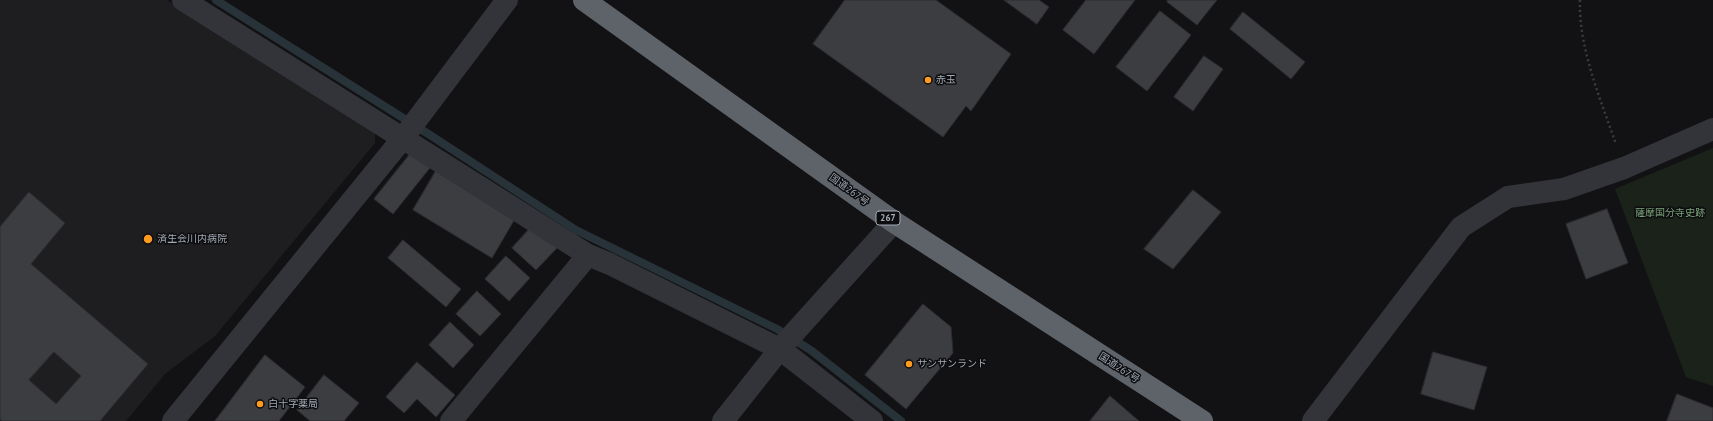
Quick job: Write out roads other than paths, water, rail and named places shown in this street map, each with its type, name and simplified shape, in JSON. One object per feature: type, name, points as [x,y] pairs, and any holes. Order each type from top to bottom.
[{"type":"highway","name":"国道267号","points":[[584,0],[894,222],[1202,421]]},
{"type":"street","points":[[183,0],[409,130],[588,254],[786,342],[872,421]]},
{"type":"street","points":[[179,419],[409,130],[508,0]]},
{"type":"street","points":[[1313,421],[1461,226],[1508,197],[1564,189],[1624,168],[1713,129]]},
{"type":"street","points":[[723,421],[786,342],[894,222]]},
{"type":"street","points":[[452,421],[588,254]]},
{"type":"waterway","points":[[216,0],[430,135],[576,230],[777,329],[812,351],[901,421]]},
{"type":"place","name":"赤玉","points":[[928,80]]},
{"type":"place","name":"済生会川内病院","points":[[148,239]]},
{"type":"place","name":"サンサンランド","points":[[909,364]]},
{"type":"place","name":"白十字薬局","points":[[260,404]]},
{"type":"park label","name":"薩摩国分寺史跡","points":[[1670,213]]}]
